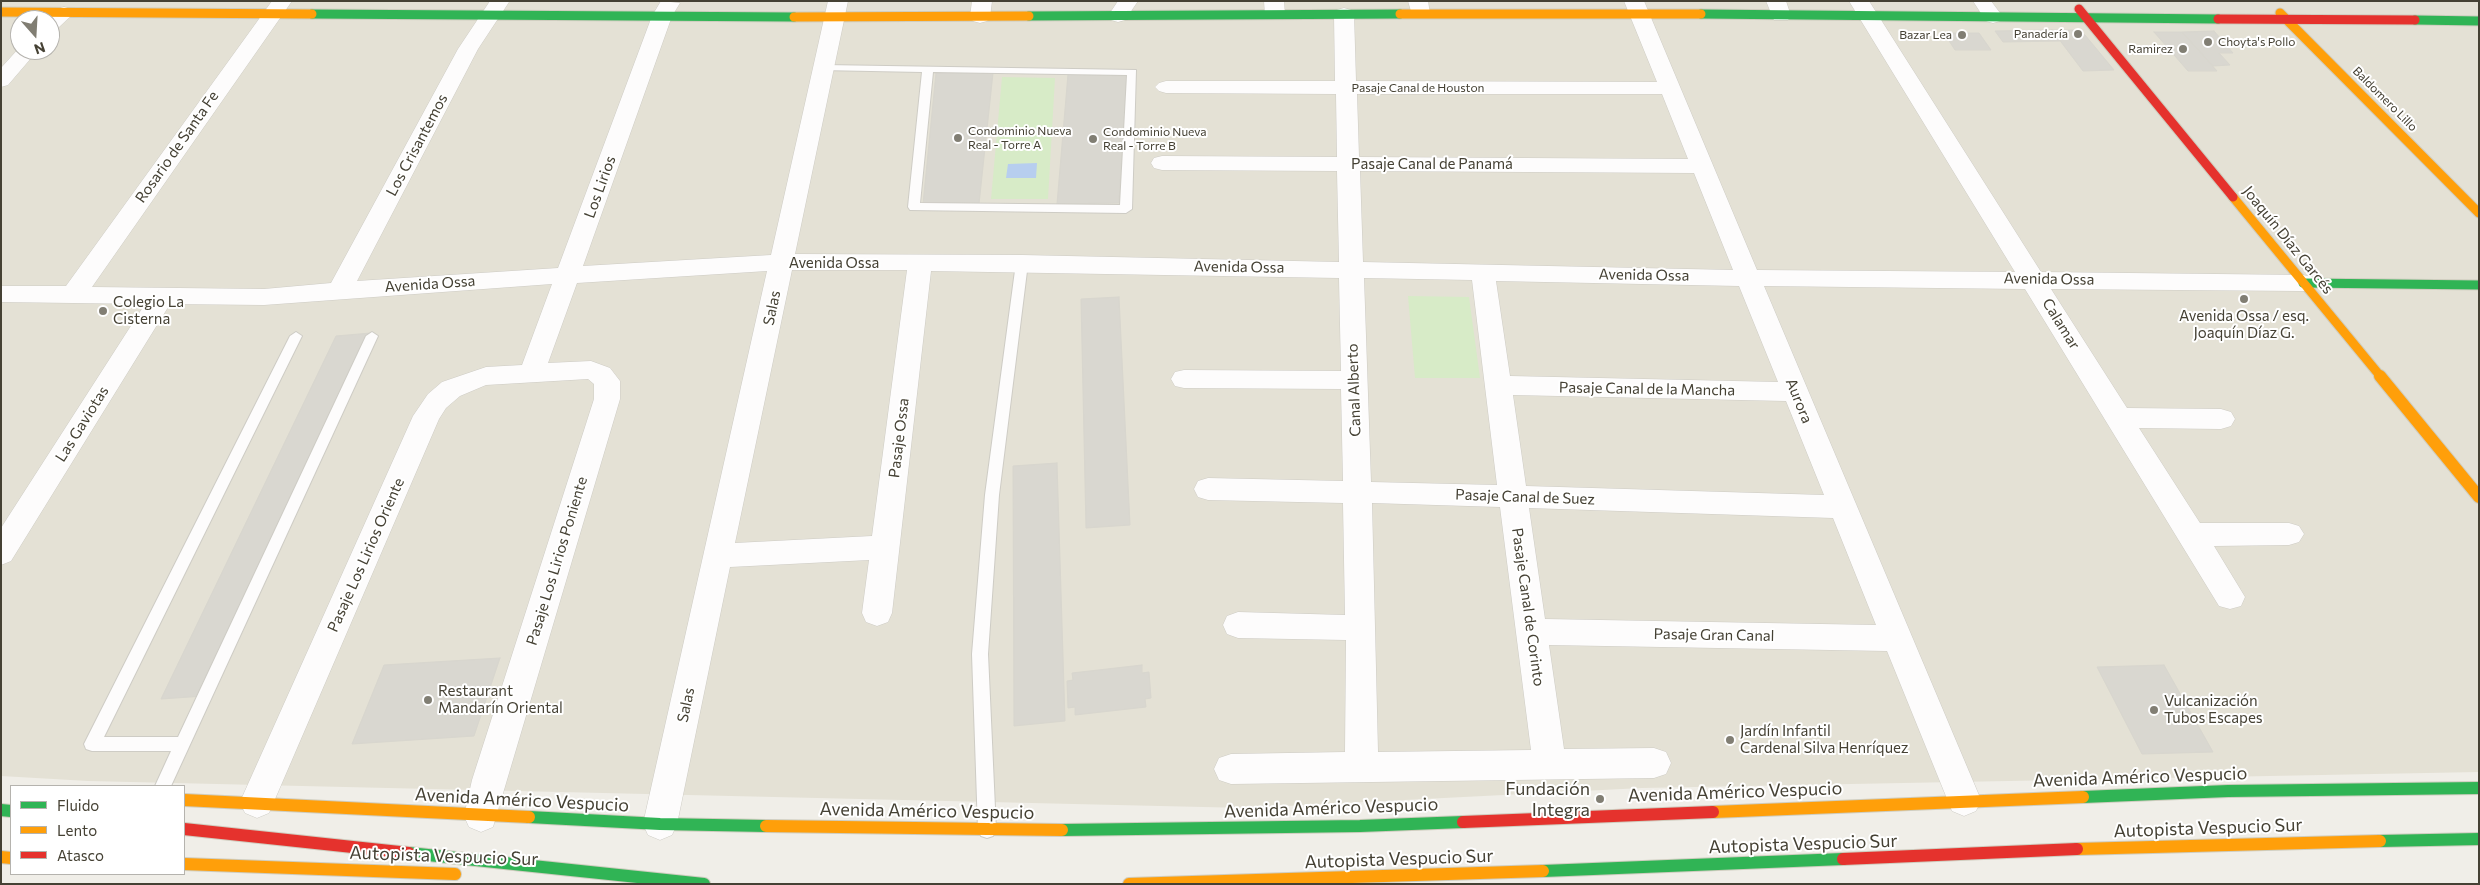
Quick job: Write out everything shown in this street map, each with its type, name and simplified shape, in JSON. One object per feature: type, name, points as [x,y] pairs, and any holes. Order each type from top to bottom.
[{"type":"main road","points":[[493,6],[509,2]]},
{"type":"main road","name":"Joaquín Díaz Garcés","points":[[2092,3],[2070,3],[2086,18],[2479,497]]},
{"type":"main road","points":[[60,19],[278,8],[493,6],[1122,5],[1274,8],[1344,14],[1419,7],[1864,9],[1986,5],[2086,18],[2479,21]]},
{"type":"main road","name":"Baldomero Lillo","points":[[2290,5],[2272,5],[2479,212]]},
{"type":"main road","points":[[2226,10],[2236,20]]},
{"type":"main road","name":"Avenida Ossa","points":[[2303,283],[2479,285]]},
{"type":"main road","name":"Avenida Américo Vespucio","points":[[185,800],[256,802],[481,816],[660,824],[987,830],[1360,826],[1964,800],[2228,791],[2479,788]]},
{"type":"main road","points":[[185,829],[704,884]]},
{"type":"main road","name":"Autopista Vespucio Sur","points":[[1129,884],[1592,870],[2136,847],[2479,839]]},
{"type":"main road","name":"Autopista Vespucio Sur","points":[[185,864],[468,875]]},
{"type":"main road","name":"Autopista Vespucio Sur","points":[[518,877],[704,884]]},
{"type":"street","name":"Los Crisantemos","points":[[339,292],[468,49],[493,6]]},
{"type":"street","name":"Salas","points":[[660,824],[837,6]]},
{"type":"street","name":"Los Lirios","points":[[532,372],[668,7]]},
{"type":"street","name":"Rosario de Santa Fe","points":[[74,294],[278,8]]},
{"type":"street","name":"Aurora","points":[[1636,8],[1964,800]]},
{"type":"street","name":"Calamar","points":[[1864,9],[2230,597]]},
{"type":"street","name":"Canal Alberto","points":[[1344,14],[1361,628],[1362,766]]},
{"type":"street","points":[[1,81],[19,60]]},
{"type":"street","name":"Pasaje Canal de Houston","points":[[1166,87],[1670,88]]},
{"type":"street","name":"Pasaje Canal de Panamá","points":[[1162,163],[1702,166]]},
{"type":"street","name":"Avenida Ossa","points":[[1,294],[264,297],[781,262],[1022,263],[1351,268],[1748,278],[2032,279],[2303,283]]},
{"type":"street","name":"Pasaje Ossa","points":[[877,613],[920,263]]},
{"type":"street","name":"Pasaje Canal de Corinto","points":[[1483,272],[1549,764]]},
{"type":"street","name":"Las Gaviotas","points":[[1,553],[163,296]]},
{"type":"street","name":"Pasaje Los Lirios Poniente","points":[[481,816],[489,780],[608,390],[607,381],[602,375],[591,370],[532,372]]},
{"type":"street","name":"Pasaje Los Lirios Oriente","points":[[256,802],[427,416],[437,401],[450,389],[466,382],[486,376],[532,372]]},
{"type":"street","points":[[1184,379],[1354,380]]},
{"type":"street","name":"Pasaje Canal de la Mancha","points":[[1498,385],[1795,392]]},
{"type":"street","points":[[2119,418],[2221,419]]},
{"type":"street","name":"Pasaje Canal de Suez","points":[[1208,489],[1842,507]]},
{"type":"street","points":[[2191,535],[2289,534]]},
{"type":"street","points":[[718,556],[886,547]]},
{"type":"street","points":[[1238,626],[1361,628]]},
{"type":"street","name":"Pasaje Gran Canal","points":[[1531,632],[1896,638]]},
{"type":"street","points":[[1231,769],[1654,763]]},
{"type":"lane","points":[[824,68],[1132,72],[1126,209],[914,207],[928,70]]},
{"type":"lane","points":[[987,830],[980,654],[992,495],[1022,263]]},
{"type":"lane","points":[[183,744],[92,744],[296,336]]},
{"type":"lane","points":[[163,785],[372,336]]},
{"type":"shaded area","points":[[1,1],[2479,1],[2479,772],[1642,788],[1246,808],[88,781],[1,776]]},
{"type":"green space","points":[[1002,77],[1055,78],[1048,199],[991,199]]},
{"type":"green space","points":[[1408,296],[1469,297],[1480,378],[1415,378]]},
{"type":"water","points":[[1037,163],[1036,178],[1006,178],[1008,164]]},
{"type":"building","points":[[2052,30],[2074,30],[2085,35],[2114,70],[2083,71]]},
{"type":"building","points":[[2052,30],[2060,41],[2003,42],[1995,31]]},
{"type":"building","name":"Choyta's Pollo","points":[[2214,31],[2233,53],[2219,53],[2230,65],[2213,66],[2182,32]]},
{"type":"building","name":"Ramirez","points":[[2154,32],[2182,32],[2217,71],[2188,71]]},
{"type":"building","points":[[1944,33],[1979,33],[1991,50],[1955,50]]},
{"type":"building","name":"Condominio Nueva Real - Torre A","points":[[936,73],[993,73],[979,204],[923,204]]},
{"type":"building","name":"Condominio Nueva Real - Torre B","points":[[1068,74],[1127,76],[1119,203],[1057,204]]},
{"type":"building","points":[[1119,297],[1130,525],[1086,528],[1081,299]]},
{"type":"building","points":[[371,333],[204,696],[161,699],[336,336]]},
{"type":"building","points":[[1057,463],[1065,721],[1014,726],[1013,466]]},
{"type":"building","name":"Restaurant Mandarín Oriental","points":[[500,658],[474,736],[352,744],[384,665]]},
{"type":"building","points":[[1142,665],[1142,673],[1149,672],[1151,698],[1145,699],[1146,707],[1075,715],[1075,707],[1068,708],[1067,681],[1073,680],[1072,673]]},
{"type":"building","name":"Vulcanización Tubos Escapes","points":[[2164,665],[2213,752],[2142,754],[2097,667]]},
{"type":"traffic: fast","points":[[312,14],[794,17]]},
{"type":"traffic: fast","points":[[1029,16],[1400,14]]},
{"type":"traffic: fast","points":[[1701,14],[2218,19]]},
{"type":"traffic: fast","points":[[2415,20],[2479,21]]},
{"type":"traffic: fast","points":[[2303,283],[2479,285]]},
{"type":"traffic: fast","points":[[2083,797],[2228,791],[2479,788]]},
{"type":"traffic: fast","points":[[1,810],[10,811]]},
{"type":"traffic: fast","points":[[529,817],[660,824],[766,826]]},
{"type":"traffic: fast","points":[[1062,830],[1360,826],[1463,822]]},
{"type":"traffic: fast","points":[[2380,841],[2479,839]]},
{"type":"traffic: fast","points":[[409,853],[704,884]]},
{"type":"traffic: fast","points":[[1543,871],[1843,859]]},
{"type":"traffic: slow","points":[[1,12],[312,14]]},
{"type":"traffic: slow","points":[[2280,13],[2479,213]]},
{"type":"traffic: slow","points":[[1400,14],[1701,14]]},
{"type":"traffic: slow","points":[[794,17],[1029,16]]},
{"type":"traffic: slow","points":[[2233,197],[2479,497]]},
{"type":"traffic: slow","points":[[1713,812],[2083,797]]},
{"type":"traffic: slow","points":[[185,800],[529,817]]},
{"type":"traffic: slow","points":[[766,826],[1062,830]]},
{"type":"traffic: slow","points":[[2077,849],[2380,841]]},
{"type":"traffic: slow","points":[[1,857],[10,858]]},
{"type":"traffic: slow","points":[[185,864],[455,874]]},
{"type":"traffic: slow","points":[[1129,884],[1543,871]]},
{"type":"traffic: jam","points":[[2079,9],[2233,197]]},
{"type":"traffic: jam","points":[[2218,19],[2415,20]]},
{"type":"traffic: jam","points":[[1463,822],[1713,812]]},
{"type":"traffic: jam","points":[[185,829],[409,853]]},
{"type":"traffic: jam","points":[[1843,859],[2077,849]]},
{"type":"place","name":"Panadería","points":[[2078,34]]},
{"type":"place","name":"Bazar Lea","points":[[1962,35]]},
{"type":"place","name":"Choyta's Pollo","points":[[2208,42]]},
{"type":"place","name":"Ramirez","points":[[2183,49]]},
{"type":"place","name":"Condominio Nueva Real - Torre A","points":[[958,138]]},
{"type":"place","name":"Condominio Nueva Real - Torre B","points":[[1093,139]]},
{"type":"place","name":"Avenida Ossa / esq. Joaquín Díaz G.","points":[[2244,299]]},
{"type":"place","name":"Colegio La Cisterna","points":[[103,311]]},
{"type":"place","name":"Restaurant Mandarín Oriental","points":[[428,700]]},
{"type":"place","name":"Vulcanización Tubos Escapes","points":[[2154,710]]},
{"type":"place","name":"Jardín Infantil Cardenal Silva Henríquez","points":[[1730,740]]},
{"type":"place","name":"Fundación Integra","points":[[1600,799]]}]
